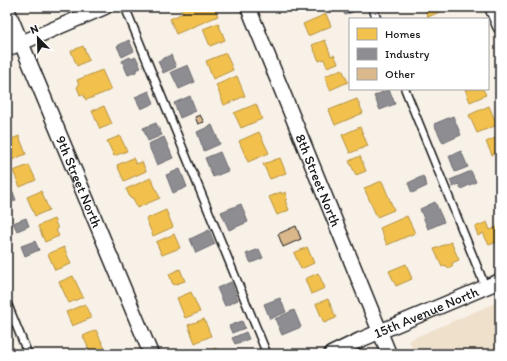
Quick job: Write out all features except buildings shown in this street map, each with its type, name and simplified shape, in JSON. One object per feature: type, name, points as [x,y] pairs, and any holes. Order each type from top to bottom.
[{"type":"street","points":[[7,49],[105,7]]},
{"type":"street","name":"8th Street North","points":[[248,7],[389,354]]},
{"type":"street","points":[[492,7],[500,26]]},
{"type":"street","name":"9th Street North","points":[[7,8],[151,354]]},
{"type":"street","name":"15th Avenue North","points":[[331,354],[485,286],[500,281]]},
{"type":"lane","points":[[125,7],[267,354]]},
{"type":"lane","points":[[372,7],[377,18]]},
{"type":"lane","points":[[405,90],[485,286]]},
{"type":"lane","points":[[7,303],[28,354]]},
{"type":"shaded area","points":[[500,301],[500,354],[414,354],[409,340]]}]
